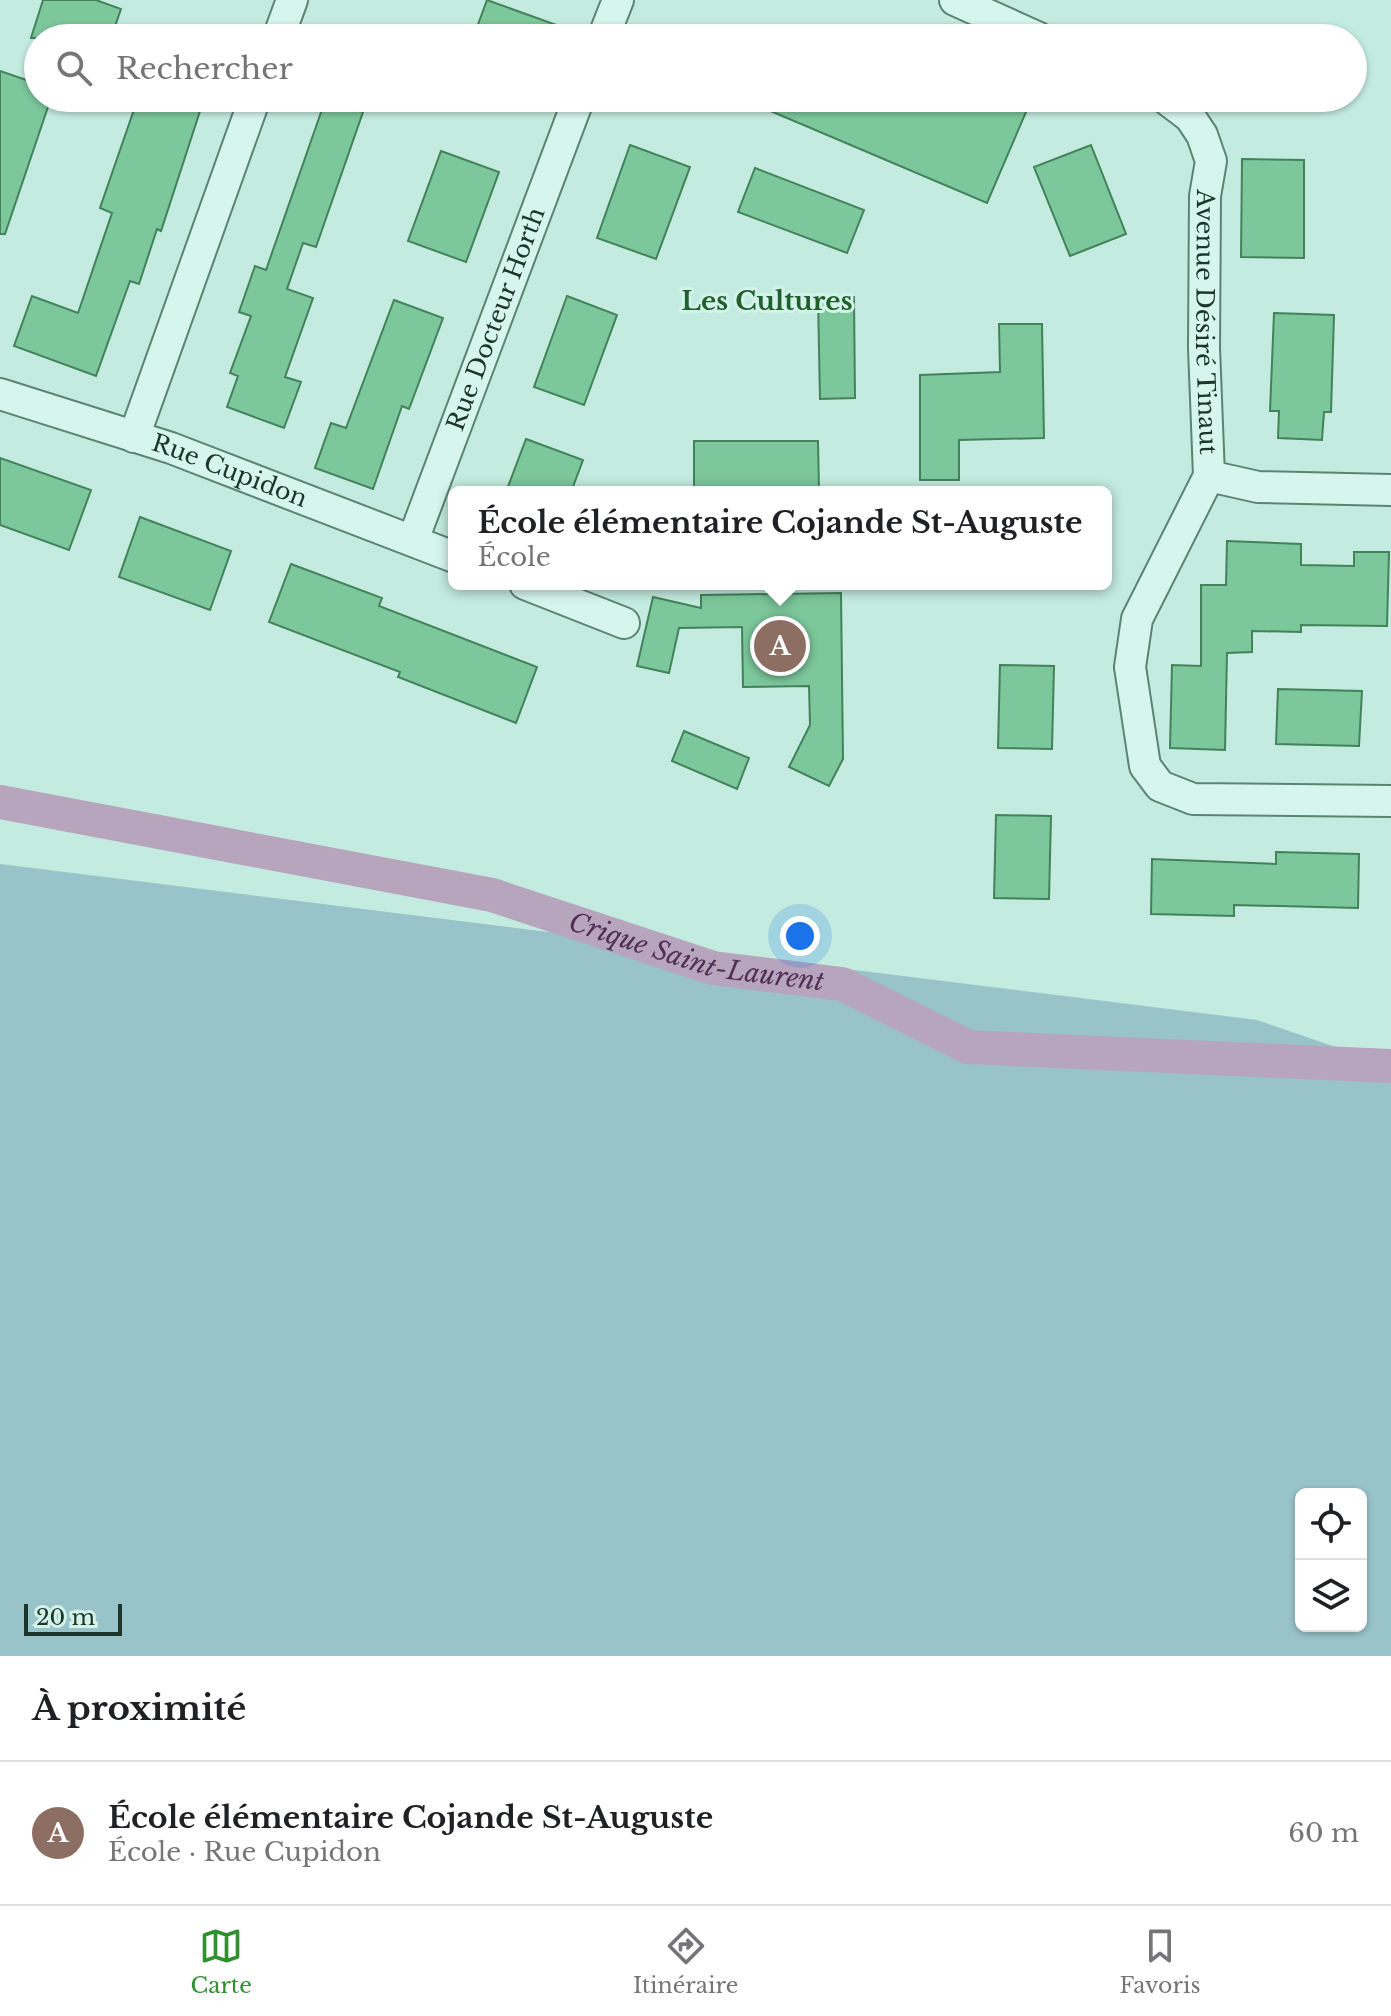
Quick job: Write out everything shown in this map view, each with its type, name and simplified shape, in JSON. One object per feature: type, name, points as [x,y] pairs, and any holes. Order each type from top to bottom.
[{"type":"street","points":[[283,24],[292,0]]},
{"type":"street","points":[[609,24],[618,0]]},
{"type":"street","points":[[955,0],[1008,24]]},
{"type":"street","points":[[134,437],[250,112]]},
{"type":"street","name":"Rue Docteur Horth","points":[[413,540],[574,112]]},
{"type":"street","name":"Avenue Désiré Tinaut","points":[[1183,112],[1202,135],[1211,161],[1205,196],[1204,272],[1209,476],[1137,619],[1130,667],[1145,766],[1150,777],[1178,795],[1193,799],[1391,801]]},
{"type":"street","name":"Rue Cupidon","points":[[0,394],[171,448],[448,555]]},
{"type":"street","points":[[1209,476],[1258,487],[1391,490]]},
{"type":"street","points":[[540,590],[624,623]]},
{"type":"shaded area","points":[[0,864],[1257,1020],[1391,1066],[1391,1656],[0,1656]]},
{"type":"building","points":[[43,0],[96,0],[121,9],[116,24],[35,24]]},
{"type":"building","points":[[487,0],[554,24],[478,24]]},
{"type":"building","points":[[0,71],[24,79],[24,112],[46,112],[5,234],[0,234]]},
{"type":"building","points":[[133,112],[200,112],[161,231],[157,229],[139,284],[130,281],[96,376],[14,346],[32,296],[78,313],[112,213],[100,208]]},
{"type":"building","points":[[321,112],[363,112],[316,247],[303,243],[287,289],[313,298],[285,377],[301,382],[284,428],[227,407],[238,376],[230,373],[251,316],[239,312],[255,266],[266,270]]},
{"type":"building","points":[[773,112],[1026,112],[987,203]]},
{"type":"building","points":[[630,145],[690,167],[656,259],[597,238]]},
{"type":"building","points":[[1091,145],[1126,234],[1070,256],[1034,167]]},
{"type":"building","points":[[441,151],[499,172],[466,262],[408,241]]},
{"type":"building","points":[[1242,159],[1304,160],[1304,258],[1241,257]]},
{"type":"building","points":[[755,168],[864,210],[847,253],[738,212]]},
{"type":"building","points":[[567,296],[617,315],[584,405],[534,387]]},
{"type":"building","points":[[854,297],[855,398],[820,399],[818,298]]},
{"type":"building","points":[[394,300],[443,318],[409,409],[402,406],[373,489],[315,468],[331,423],[346,428]]},
{"type":"building","points":[[1274,313],[1334,315],[1331,412],[1324,412],[1322,440],[1278,438],[1279,411],[1270,411]]},
{"type":"building","points":[[999,324],[1042,324],[1044,438],[959,440],[959,480],[920,480],[920,375],[1000,372]]},
{"type":"building","points":[[526,439],[583,460],[573,486],[508,486]]},
{"type":"building","points":[[694,441],[818,441],[819,486],[694,486]]},
{"type":"building","points":[[0,458],[91,490],[69,550],[0,525]]},
{"type":"building","points":[[140,517],[231,551],[210,610],[119,577]]},
{"type":"building","points":[[1227,541],[1301,544],[1301,565],[1354,566],[1354,552],[1389,552],[1387,626],[1301,625],[1301,632],[1252,631],[1252,652],[1227,653],[1225,750],[1170,748],[1172,665],[1201,666],[1201,585],[1226,585]]},
{"type":"building","points":[[291,564],[382,598],[379,606],[537,667],[516,723],[398,677],[400,672],[269,622]]},
{"type":"building","points":[[841,593],[843,759],[829,786],[789,767],[810,725],[809,686],[743,687],[742,627],[679,628],[669,673],[637,666],[653,597],[701,608],[701,595]]},
{"type":"building","points":[[1000,665],[1054,666],[1052,749],[998,748]]},
{"type":"building","points":[[1278,689],[1362,691],[1359,746],[1276,744]]},
{"type":"building","points":[[684,731],[749,758],[737,789],[672,761]]},
{"type":"building","points":[[996,815],[1051,816],[1049,899],[994,898]]},
{"type":"building","points":[[1276,852],[1359,854],[1358,908],[1234,905],[1234,916],[1151,914],[1152,859],[1276,864]]},
{"type":"waterway","name":"Crique Saint-Laurent","points":[[0,802],[492,895],[713,968],[842,984],[968,1047],[1391,1066]]},
{"type":"place","name":"École élémentaire Cojande St-Auguste","points":[[780,646]]},
{"type":"district","name":"Les Cultures","points":[[767,301]]}]
